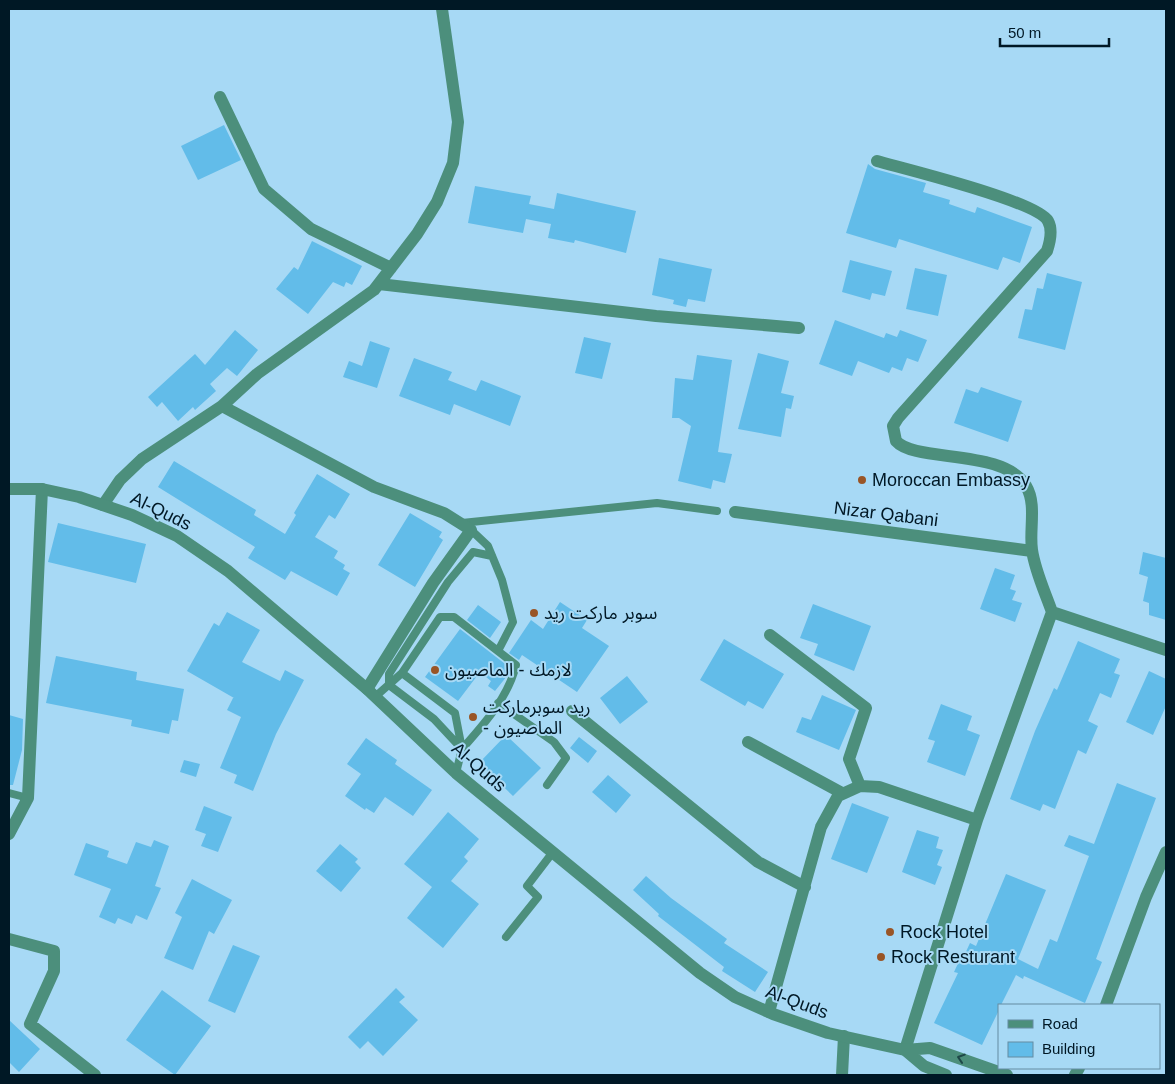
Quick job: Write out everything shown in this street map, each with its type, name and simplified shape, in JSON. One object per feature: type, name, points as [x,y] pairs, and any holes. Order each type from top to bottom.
[{"type":"street","points":[[103,505],[120,480],[142,459],[222,406],[257,374],[374,290],[418,234],[437,202],[453,163],[458,122],[442,9]]},
{"type":"street","points":[[220,97],[264,188],[311,230],[391,268]]},
{"type":"street","points":[[877,161],[983,191],[1035,210],[1047,220],[1050,229],[1047,251],[918,394],[893,426],[896,441],[906,448],[973,459],[999,466],[1016,475],[1026,485],[1031,500],[1032,550],[1052,612],[977,820],[905,1050]]},
{"type":"street","points":[[379,284],[636,314],[799,328]]},
{"type":"street","points":[[222,406],[374,487],[444,513],[471,530],[433,583],[372,692]]},
{"type":"street","name":"Al-Quds","points":[[9,489],[42,489],[103,505],[132,515],[184,541],[228,571],[372,692],[456,773],[700,973],[735,997],[769,1012],[844,1036],[905,1050],[930,1048],[1007,1075]]},
{"type":"street","points":[[9,834],[28,798],[42,489]]},
{"type":"street","name":"Nizar Qabani","points":[[735,512],[1032,550]]},
{"type":"street","points":[[1052,612],[1166,650]]},
{"type":"street","points":[[770,635],[866,708],[849,759],[860,786]]},
{"type":"street","points":[[572,711],[758,862],[804,887]]},
{"type":"street","points":[[748,742],[842,793]]},
{"type":"street","points":[[769,1012],[821,827],[831,805],[842,793],[860,786],[879,787],[977,820]]},
{"type":"street","points":[[1106,1004],[1146,897],[1166,852]]},
{"type":"street","points":[[9,939],[54,951],[54,971],[30,1024],[95,1075]]},
{"type":"street","points":[[842,1075],[844,1036]]},
{"type":"street","name":"Al-Quds","points":[[905,1050],[924,1066],[946,1075]]},
{"type":"lane","points":[[460,524],[657,503],[717,512]]},
{"type":"lane","points":[[471,530],[488,546],[502,580],[513,622],[498,651]]},
{"type":"lane","points":[[388,685],[389,674],[431,612],[448,582],[474,552],[492,556]]},
{"type":"lane","points":[[431,612],[440,617],[454,617],[516,665],[514,675],[491,716],[462,749]]},
{"type":"lane","points":[[372,692],[388,685],[402,673],[440,617]]},
{"type":"lane","points":[[402,673],[455,713],[462,749],[456,773]]},
{"type":"lane","points":[[388,685],[434,719],[462,749]]},
{"type":"lane","points":[[498,703],[554,742],[566,758],[547,785]]},
{"type":"lane","points":[[9,793],[28,798]]},
{"type":"lane","points":[[506,937],[538,897],[527,886],[552,852]]},
{"type":"building","points":[[224,125],[241,160],[198,180],[181,146]]},
{"type":"building","points":[[868,164],[875,169],[926,183],[923,192],[950,200],[949,204],[975,213],[977,207],[1032,227],[1020,263],[1003,257],[998,270],[899,239],[896,248],[846,233]]},
{"type":"building","points":[[475,186],[531,196],[529,204],[554,209],[557,193],[636,211],[626,253],[575,240],[574,243],[548,238],[551,224],[526,219],[523,233],[468,223]]},
{"type":"building","points":[[312,241],[362,266],[352,285],[346,282],[344,287],[333,282],[308,314],[276,289],[294,267],[298,270]]},
{"type":"building","points":[[659,258],[712,269],[705,302],[688,299],[686,307],[673,304],[674,300],[652,295]]},
{"type":"building","points":[[850,260],[892,271],[885,296],[872,293],[870,300],[842,292]]},
{"type":"building","points":[[915,268],[947,275],[938,316],[906,309]]},
{"type":"building","points":[[1047,273],[1082,282],[1065,350],[1018,338],[1025,309],[1032,310],[1037,288],[1043,289]]},
{"type":"building","points":[[835,320],[884,338],[886,333],[897,337],[900,330],[927,340],[918,362],[907,358],[902,371],[892,367],[889,373],[858,361],[852,376],[819,364]]},
{"type":"building","points":[[235,330],[258,350],[237,376],[227,368],[210,384],[216,391],[195,410],[193,407],[178,421],[162,402],[157,407],[148,397],[195,354],[205,365]]},
{"type":"building","points":[[584,337],[611,343],[602,379],[575,373]]},
{"type":"building","points":[[370,341],[390,348],[377,388],[343,377],[349,361],[362,366]]},
{"type":"building","points":[[758,353],[789,361],[781,393],[794,396],[791,409],[786,408],[781,437],[738,429]]},
{"type":"building","points":[[697,355],[732,360],[718,452],[732,454],[725,483],[713,480],[711,489],[678,481],[691,426],[679,418],[672,418],[675,378],[693,380]]},
{"type":"building","points":[[414,358],[452,372],[448,380],[476,391],[481,380],[521,396],[510,426],[454,404],[450,415],[399,396]]},
{"type":"building","points":[[981,387],[1022,401],[1008,442],[954,423],[966,389],[978,393]]},
{"type":"building","points":[[174,461],[256,510],[254,515],[285,534],[296,515],[294,513],[317,474],[350,494],[335,519],[329,515],[315,537],[338,551],[334,558],[345,565],[343,569],[350,573],[337,596],[291,571],[285,580],[248,558],[255,547],[158,487]]},
{"type":"building","points":[[410,513],[442,532],[439,537],[443,540],[415,587],[378,565]]},
{"type":"building","points":[[58,523],[146,544],[136,583],[48,562]]},
{"type":"building","points":[[1143,552],[1166,558],[1166,620],[1149,615],[1149,603],[1143,601],[1148,577],[1139,574]]},
{"type":"building","points":[[995,568],[1015,575],[1010,589],[1016,591],[1012,600],[1022,603],[1015,622],[980,609]]},
{"type":"building","points":[[560,602],[587,620],[582,628],[609,646],[577,692],[522,655],[519,660],[509,653],[531,620],[543,629]]},
{"type":"building","points":[[813,604],[871,626],[854,671],[814,655],[818,644],[800,638]]},
{"type":"building","points":[[478,605],[501,622],[490,638],[467,620]]},
{"type":"building","points":[[227,612],[260,630],[242,662],[280,681],[285,670],[304,680],[276,734],[253,791],[234,783],[237,775],[220,768],[241,717],[227,710],[234,698],[187,671],[214,623],[219,626]]},
{"type":"building","points":[[460,629],[509,667],[507,676],[495,691],[488,686],[491,681],[480,672],[458,701],[425,677]]},
{"type":"building","points":[[724,639],[784,674],[763,709],[748,701],[745,706],[700,680]]},
{"type":"building","points":[[1078,641],[1120,659],[1114,673],[1120,675],[1111,698],[1100,693],[1088,721],[1098,726],[1086,754],[1078,750],[1055,809],[1043,804],[1040,811],[1010,799],[1035,731],[1054,688],[1057,690]]},
{"type":"building","points":[[56,656],[137,672],[136,680],[184,689],[178,721],[172,720],[169,734],[131,726],[132,720],[46,703]]},
{"type":"building","points":[[1149,671],[1166,679],[1166,706],[1153,735],[1126,722]]},
{"type":"building","points":[[627,676],[648,702],[620,724],[600,698]]},
{"type":"building","points":[[822,695],[856,710],[839,750],[796,732],[802,717],[811,720]]},
{"type":"building","points":[[941,704],[972,716],[967,730],[980,735],[965,776],[927,762],[935,741],[928,739]]},
{"type":"building","points":[[9,715],[23,719],[22,750],[13,785],[9,785]]},
{"type":"building","points":[[506,735],[541,768],[513,796],[479,763]]},
{"type":"building","points":[[579,737],[597,751],[588,763],[570,748]]},
{"type":"building","points":[[366,738],[397,760],[395,764],[432,790],[413,816],[385,797],[374,813],[366,808],[365,810],[345,796],[361,774],[347,764]]},
{"type":"building","points":[[184,760],[200,764],[196,777],[180,772]]},
{"type":"building","points":[[608,775],[631,795],[616,813],[592,792]]},
{"type":"building","points":[[1117,783],[1156,798],[1096,959],[1102,962],[1085,1003],[1024,976],[1023,979],[1016,975],[1002,1004],[998,1004],[998,1012],[982,1045],[934,1023],[958,973],[954,972],[962,955],[964,956],[970,943],[976,946],[1006,874],[1046,890],[1018,959],[1038,969],[1050,939],[1057,942],[1089,856],[1064,846],[1069,835],[1094,844]]},
{"type":"building","points":[[852,803],[889,817],[867,873],[831,859]]},
{"type":"building","points":[[204,806],[232,817],[218,852],[201,846],[206,834],[195,830]]},
{"type":"building","points":[[448,812],[479,839],[464,857],[468,861],[451,881],[479,904],[443,948],[407,918],[432,887],[404,864]]},
{"type":"building","points":[[917,830],[939,837],[936,848],[943,850],[937,865],[942,867],[935,885],[902,872]]},
{"type":"building","points":[[154,840],[169,846],[155,886],[161,888],[147,920],[136,915],[132,924],[118,918],[115,924],[99,917],[111,889],[74,875],[86,843],[109,851],[107,857],[127,864],[136,842],[151,847]]},
{"type":"building","points":[[340,844],[358,859],[355,862],[361,868],[341,892],[316,871]]},
{"type":"building","points":[[646,876],[671,898],[727,939],[724,943],[768,972],[755,992],[722,971],[724,967],[658,916],[659,914],[633,890]]},
{"type":"building","points":[[192,879],[232,900],[214,934],[209,931],[193,970],[164,958],[182,917],[175,913]]},
{"type":"building","points":[[233,945],[260,956],[235,1013],[208,1001]]},
{"type":"building","points":[[396,988],[405,997],[399,1002],[418,1020],[383,1056],[368,1041],[360,1049],[348,1037]]},
{"type":"building","points":[[162,990],[211,1026],[175,1075],[126,1040]]},
{"type":"building","points":[[9,1020],[40,1049],[19,1072],[9,1062]]},
{"type":"place","name":"Moroccan Embassy","points":[[862,480]]},
{"type":"place","name":"سوبر ماركت ريد","points":[[534,613]]},
{"type":"place","name":"لازمك - الماصيون","points":[[435,670]]},
{"type":"place","name":"ريد سوبرماركت - الماصيون","points":[[473,717]]},
{"type":"place","name":"Rock Hotel","points":[[890,932]]},
{"type":"place","name":"Rock Resturant","points":[[881,957]]}]
